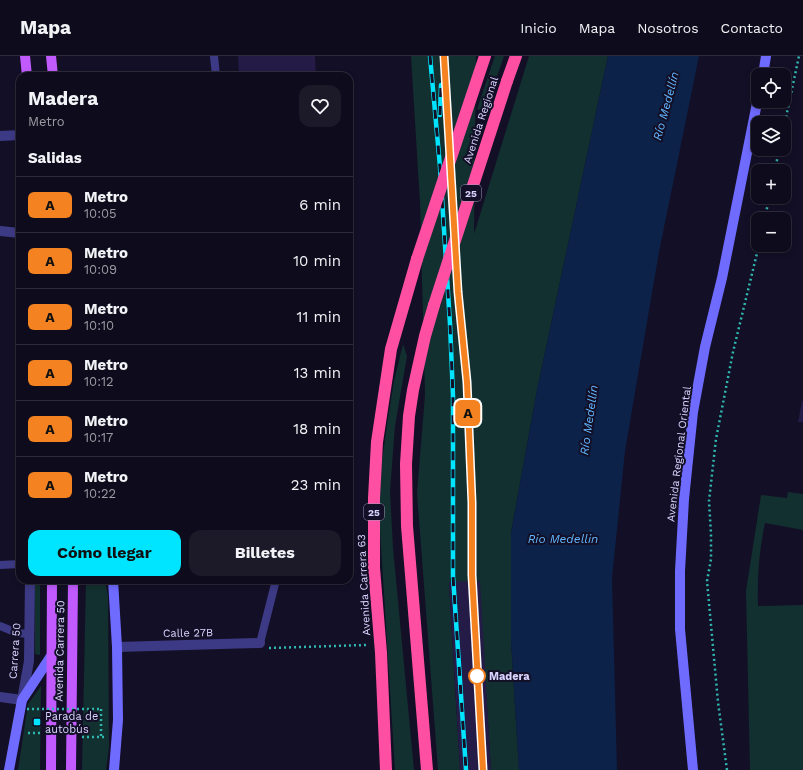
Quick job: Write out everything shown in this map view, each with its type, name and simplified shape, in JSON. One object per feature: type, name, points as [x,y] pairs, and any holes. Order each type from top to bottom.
[{"type":"highway","name":"Avenida Regional","points":[[417,259],[485,56]]},
{"type":"highway","name":"Avenida Regional","points":[[427,770],[407,526],[406,464],[413,390],[425,336],[434,305],[516,56]]},
{"type":"highway","name":"Avenida Carrera 63","points":[[386,770],[381,653],[374,568],[374,498],[377,442],[391,349],[417,259]]},
{"type":"main road","points":[[25,56],[27,72]]},
{"type":"main road","points":[[51,56],[53,72]]},
{"type":"main road","points":[[764,68],[766,56]]},
{"type":"main road","name":"Avenida Regional Oriental","points":[[693,770],[680,629],[680,571],[684,499],[693,412],[722,278],[756,108]]},
{"type":"main road","name":"Avenida Carrera 50","points":[[51,770],[52,584]]},
{"type":"main road","name":"Avenida Carrera 50","points":[[71,770],[73,584]]},
{"type":"main road","points":[[113,584],[117,647],[118,737],[114,770]]},
{"type":"main road","points":[[24,705],[51,656]]},
{"type":"main road","name":"Carrera 50","points":[[6,767],[24,705]]},
{"type":"street","points":[[0,136],[16,135]]},
{"type":"street","points":[[0,231],[16,233]]},
{"type":"street","name":"Carrera 50","points":[[24,705],[29,661],[30,584]]},
{"type":"street","name":"Calle 27B","points":[[117,647],[260,643]]},
{"type":"street","points":[[0,697],[24,705]]},
{"type":"lane","points":[[214,56],[216,72]]},
{"type":"lane","points":[[0,565],[16,564]]},
{"type":"lane","points":[[260,643],[275,584]]},
{"type":"lane","points":[[0,626],[17,633],[29,634]]},
{"type":"path","points":[[786,116],[799,56]]},
{"type":"path","points":[[727,770],[718,702],[707,581],[711,559],[709,501],[717,432],[733,352],[757,252]]},
{"type":"path","points":[[260,643],[269,648],[366,645]]},
{"type":"path","points":[[24,705],[101,709],[101,737]]},
{"type":"path","points":[[71,737],[118,737]]},
{"type":"green space","points":[[411,56],[476,56],[474,234],[529,56],[608,56],[537,390],[511,533],[511,641],[519,770],[491,770],[479,581],[449,583],[460,770],[438,770],[417,493],[425,395],[420,203]]},
{"type":"green space","points":[[495,56],[504,56],[485,112],[477,109]]},
{"type":"green space","points":[[403,344],[407,356],[395,426],[390,491],[393,548],[414,770],[395,770],[379,514],[381,468],[388,418],[394,381]]},
{"type":"green space","points":[[788,492],[803,494],[803,530],[765,523],[759,564],[758,606],[803,605],[803,770],[750,770],[746,591],[761,495],[787,498]]},
{"type":"green space","points":[[35,584],[40,584],[40,655],[35,654]]},
{"type":"green space","points":[[86,584],[106,584],[108,596],[109,746],[106,770],[82,770]]},
{"type":"green space","points":[[41,686],[40,770],[18,770],[28,704]]},
{"type":"water","name":"Rio Medellin","points":[[608,56],[699,56],[659,252],[625,451],[612,578],[617,770],[519,770],[511,641],[511,533],[537,390]]},
{"type":"building","points":[[238,56],[315,56],[316,72],[239,72]]},
{"type":"building","points":[[802,401],[803,422],[798,422]]},
{"type":"building","name":"Madera","points":[[480,581],[491,770],[460,770],[449,582]]},
{"type":"railway","points":[[430,56],[440,167],[450,324],[453,396],[453,576],[466,770]]},
{"type":"railway","points":[[444,56],[458,292],[467,382],[472,503],[472,575],[482,770]]},
{"type":"railway","points":[[440,115],[441,85]]},
{"type":"metro line","name":"A","points":[[444,56],[458,292],[467,382],[472,503],[472,575],[483,770]]},
{"type":"place","name":"Madera","points":[[477,676]]},
{"type":"place","name":"Parada de autobús","points":[[37,722]]},
{"type":"water label","name":"Río Medellín","points":[[666,106]]},
{"type":"water label","name":"Río Medellín","points":[[589,420]]}]
